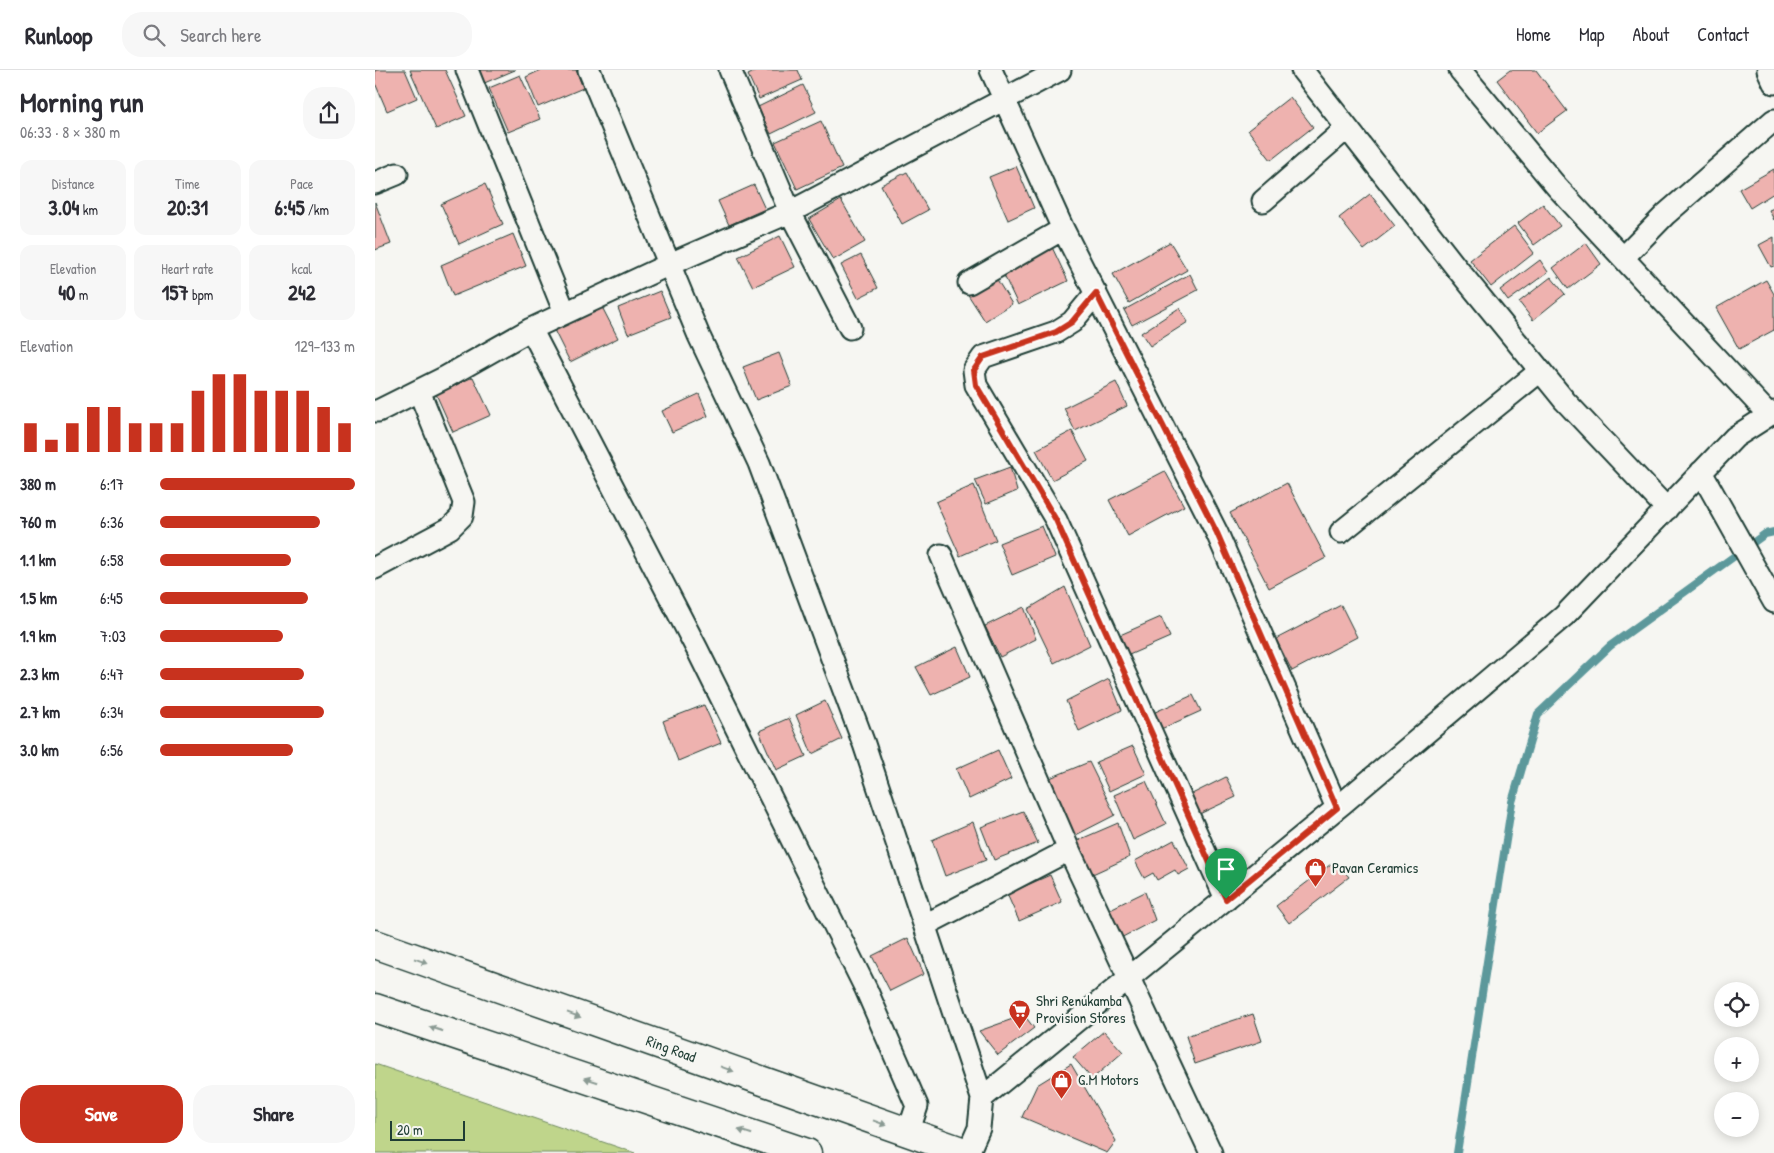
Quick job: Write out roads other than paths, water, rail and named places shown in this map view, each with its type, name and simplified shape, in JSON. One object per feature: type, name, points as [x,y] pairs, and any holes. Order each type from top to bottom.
[{"type":"main road","name":"Ring Road","points":[[375,944],[968,1153]]},
{"type":"main road","points":[[375,1008],[807,1153]]},
{"type":"street","points":[[467,70],[565,313]]},
{"type":"street","points":[[589,70],[699,336],[762,473],[864,744],[982,1098],[979,1128],[968,1153]]},
{"type":"street","points":[[730,70],[791,212],[850,328]]},
{"type":"street","points":[[991,70],[1063,229],[1217,533],[1337,808]]},
{"type":"street","points":[[375,411],[378,412],[419,391],[531,329],[670,264],[791,212],[1061,70]]},
{"type":"street","points":[[1302,70],[1540,371],[1565,401],[1667,509]]},
{"type":"street","points":[[982,1098],[1337,808],[1564,616],[1735,437],[1771,414],[1557,187],[1460,70]]},
{"type":"street","points":[[1768,70],[1774,83]]},
{"type":"street","points":[[1623,258],[1665,214],[1774,120]]},
{"type":"street","points":[[1263,201],[1347,128]]},
{"type":"street","points":[[375,183],[397,174]]},
{"type":"street","points":[[969,283],[1063,229]]},
{"type":"street","points":[[1096,293],[1072,322],[1056,332],[983,357],[974,370],[976,385],[1056,520],[1226,899]]},
{"type":"street","points":[[531,329],[697,649],[866,989],[917,1106],[908,1133]]},
{"type":"street","points":[[1341,532],[1540,371]]},
{"type":"street","points":[[375,568],[450,528],[462,516],[464,502],[419,391]]},
{"type":"street","points":[[1701,472],[1774,602]]},
{"type":"street","points":[[941,555],[1069,850],[1211,1153]]},
{"type":"street","points":[[925,925],[1069,850]]},
{"type":"waterway","points":[[1457,1153],[1512,802],[1538,714],[1610,646],[1765,534],[1774,532]]},
{"type":"place","name":"Pavan Ceramics","points":[[1316,887]]},
{"type":"place","name":"Shri Renukamba Provision Stores","points":[[1020,1029]]},
{"type":"place","name":"G.M Motors","points":[[1062,1099]]}]
